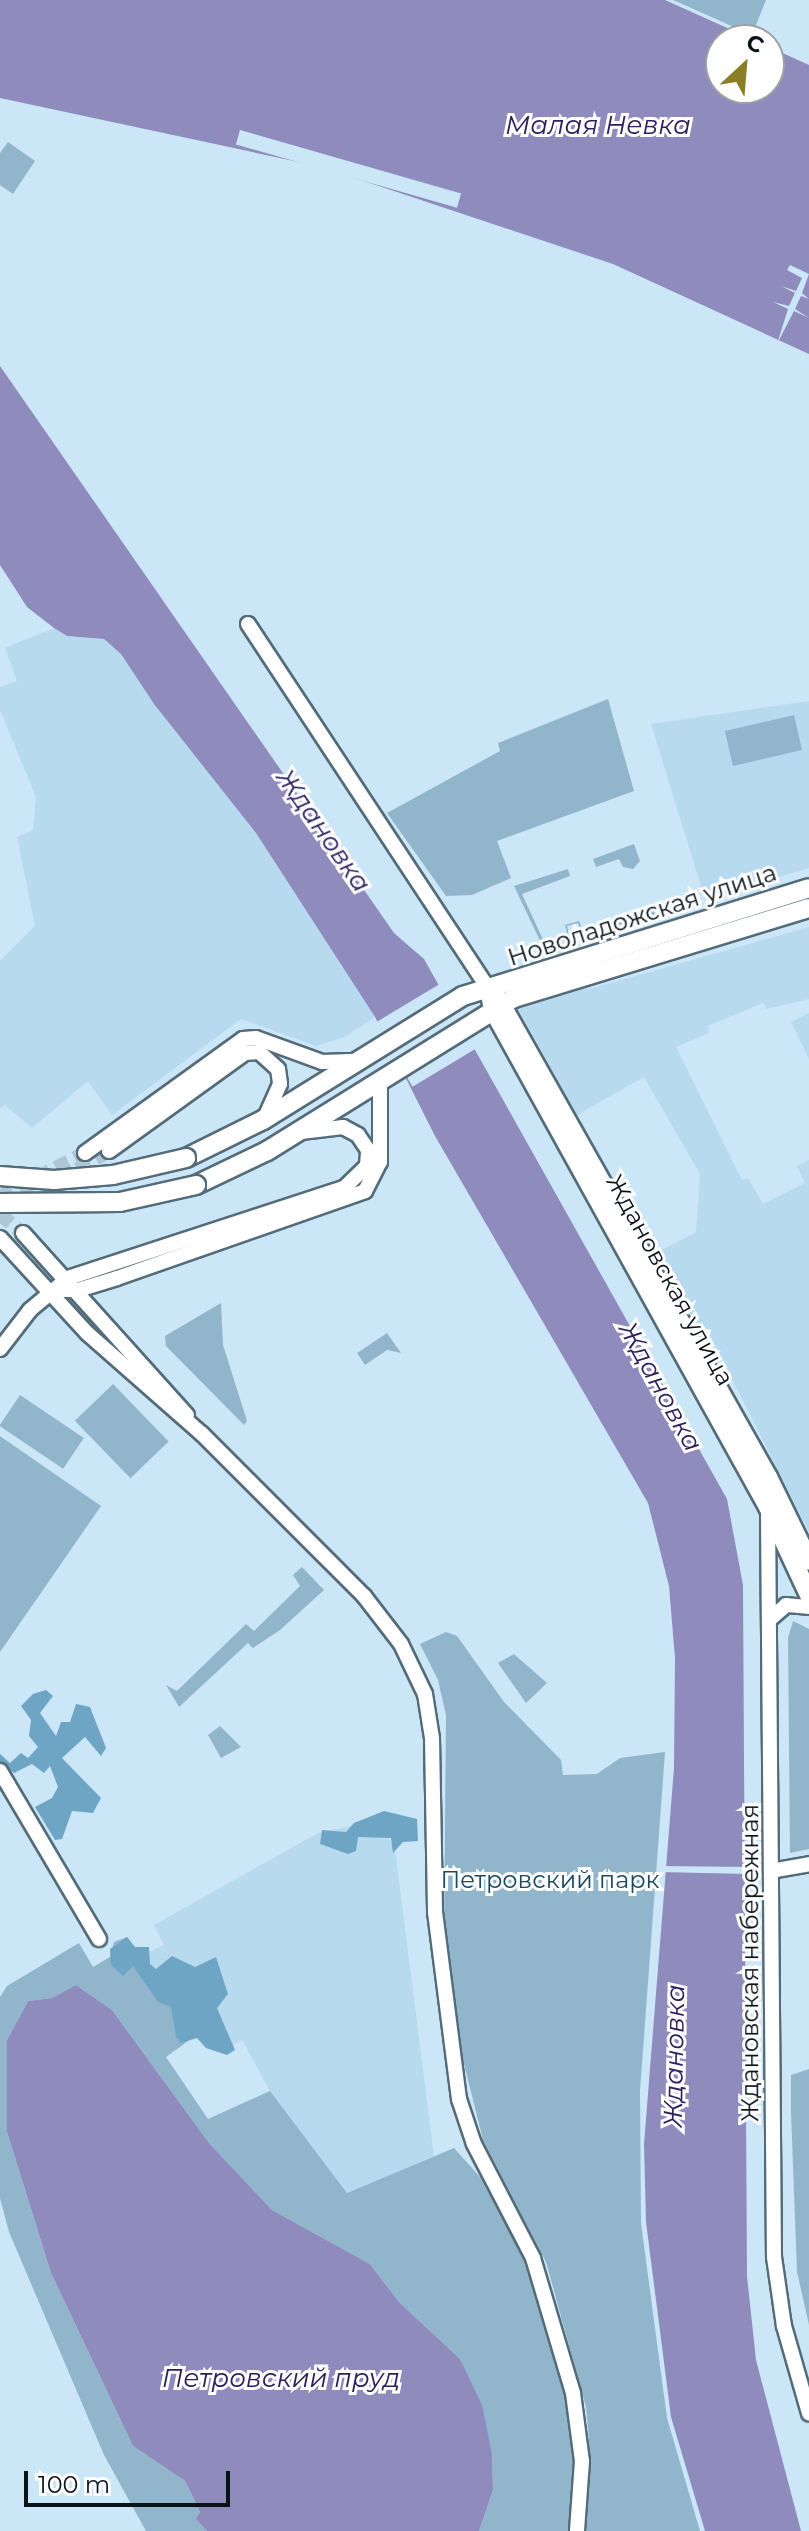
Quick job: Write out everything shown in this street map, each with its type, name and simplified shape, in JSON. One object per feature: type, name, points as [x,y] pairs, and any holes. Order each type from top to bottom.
[{"type":"main road","name":"Новоладожская улица","points":[[0,1176],[54,1180],[113,1175],[186,1158],[263,1120],[463,996],[809,888]]},
{"type":"main road","name":"Новоладожская улица","points":[[0,1203],[120,1202],[196,1185],[294,1134],[492,1011],[613,965],[809,908]]},
{"type":"main road","name":"Ждановская улица","points":[[489,989],[492,1011],[768,1507],[809,1595]]},
{"type":"main road","name":"Ждановская улица","points":[[492,1011],[768,1477],[809,1561]]},
{"type":"street","name":"Ждановская улица","points":[[248,624],[489,989]]},
{"type":"street","points":[[85,1153],[243,1039],[256,1038],[322,1062],[361,1060]]},
{"type":"street","points":[[109,1151],[245,1053],[259,1052],[278,1069],[276,1100],[263,1120]]},
{"type":"street","points":[[50,1290],[78,1290],[365,1191],[380,1162],[388,1077]]},
{"type":"street","points":[[0,1349],[50,1290],[68,1278],[344,1188],[367,1166],[363,1142],[343,1127],[294,1134]]},
{"type":"street","points":[[23,1233],[68,1278],[202,1434],[384,1619],[425,1694],[432,1738],[435,1912],[459,2099],[474,2144],[533,2258],[573,2393],[582,2461],[577,2531]]},
{"type":"street","points":[[0,1238],[137,1382],[202,1434]]},
{"type":"street","name":"Ждановская набережная","points":[[768,1507],[774,2257],[784,2326],[809,2413]]},
{"type":"street","points":[[769,1620],[786,1605],[809,1607]]},
{"type":"street","points":[[0,1771],[99,1939]]},
{"type":"street","points":[[771,1871],[809,1864]]},
{"type":"shaded area","points":[[54,628],[67,636],[104,639],[121,654],[154,704],[256,833],[375,1017],[345,1037],[316,1046],[241,1019],[112,1115],[88,1081],[32,1128],[5,1105],[0,1109],[0,961],[35,926],[17,837],[33,830],[36,797],[0,710],[0,687],[17,681],[5,648]]},
{"type":"shaded area","points":[[809,701],[809,868],[705,899],[651,724]]},
{"type":"shaded area","points":[[809,927],[809,999],[766,1009],[763,1003],[708,1026],[709,1033],[676,1047],[742,1180],[748,1178],[763,1204],[805,1183],[797,1166],[809,1160],[809,1532],[713,1341],[697,1326],[656,1253],[696,1232],[700,1174],[644,1077],[577,1115],[518,1009],[558,992],[593,988]]},
{"type":"shaded area","points":[[809,1013],[809,1059],[791,1022]]},
{"type":"shaded area","points":[[46,1690],[53,1696],[40,1713],[56,1736],[61,1722],[70,1722],[76,1704],[90,1707],[106,1748],[101,1756],[85,1737],[62,1758],[101,1798],[93,1813],[72,1811],[62,1839],[55,1840],[35,1807],[52,1798],[58,1787],[50,1766],[44,1773],[32,1764],[14,1773],[0,1762],[0,1754],[10,1763],[21,1753],[28,1758],[38,1747],[29,1736],[31,1720],[21,1706],[33,1694]]},
{"type":"shaded area","points":[[384,1811],[417,1819],[418,1841],[403,1842],[393,1853],[391,1838],[358,1837],[356,1851],[348,1854],[320,1844],[322,1830],[346,1832],[354,1823]]},
{"type":"shaded area","points":[[378,1820],[395,1849],[434,2156],[347,2193],[270,2091],[242,2040],[220,2052],[140,1956],[164,1945],[154,1925],[318,1833]]},
{"type":"shaded area","points":[[127,1937],[135,1947],[149,1947],[150,1964],[156,1969],[172,1956],[195,1967],[216,1957],[228,1994],[217,2008],[235,2050],[227,2055],[206,2048],[197,2038],[181,2043],[176,2037],[171,2007],[158,2002],[133,1966],[123,1976],[111,1965],[110,1949]]},
{"type":"green space","points":[[673,0],[766,0],[756,24],[727,24]]},
{"type":"green space","points":[[8,142],[35,161],[13,194],[0,185],[0,153]]},
{"type":"green space","points":[[608,699],[634,791],[497,841],[511,878],[472,895],[446,896],[387,813],[500,751],[498,743]]},
{"type":"green space","points":[[794,715],[802,750],[733,766],[725,731]]},
{"type":"green space","points":[[634,844],[640,861],[633,869],[623,867],[619,859],[596,867],[593,859]]},
{"type":"green space","points":[[568,869],[570,876],[522,894],[545,944],[568,937],[565,925],[579,921],[584,933],[650,913],[653,906],[658,914],[582,936],[578,923],[567,926],[570,939],[543,947],[514,886]]},
{"type":"green space","points":[[221,1303],[223,1345],[247,1421],[244,1425],[166,1346],[165,1336]]},
{"type":"green space","points":[[387,1333],[401,1353],[387,1350],[365,1365],[357,1353]]},
{"type":"green space","points":[[113,1384],[169,1442],[130,1478],[75,1421]]},
{"type":"green space","points":[[20,1395],[84,1438],[63,1469],[0,1426]]},
{"type":"green space","points":[[0,1436],[101,1506],[0,1652]]},
{"type":"green space","points":[[302,1567],[324,1590],[280,1630],[253,1648],[248,1643],[179,1707],[166,1685],[177,1691],[246,1624],[254,1631],[300,1586],[293,1575]]},
{"type":"green space","points":[[793,1621],[809,1629],[809,1849],[790,1853],[788,1638]]},
{"type":"green space","name":"Петровский парк","points":[[446,1632],[457,1636],[504,1702],[561,1760],[563,1775],[597,1774],[620,1758],[665,1752],[640,2091],[641,2223],[667,2418],[700,2531],[582,2531],[589,2440],[586,2407],[546,2262],[483,2140],[461,2052],[444,1936],[446,1715],[438,1680],[420,1644]]},
{"type":"green space","points":[[514,1654],[547,1683],[526,1703],[498,1663]]},
{"type":"green space","points":[[220,1726],[241,1747],[221,1758],[208,1735]]},
{"type":"green space","points":[[127,1937],[195,2036],[166,2057],[208,2119],[270,2091],[347,2193],[454,2148],[480,2177],[527,2264],[569,2404],[575,2433],[570,2531],[479,2531],[493,2490],[492,2454],[460,2359],[399,2302],[370,2264],[272,2210],[209,2143],[112,2010],[76,1985],[52,1998],[28,2001],[7,2040],[7,2132],[51,2273],[133,2446],[185,2481],[200,2512],[197,2520],[207,2531],[146,2531],[104,2455],[9,2232],[0,2198],[0,1997],[7,1986],[79,1943],[93,1967],[110,1957],[114,1942]]},
{"type":"green space","points":[[809,2069],[809,2325],[797,2272],[791,2075]]},
{"type":"water","name":"Малая Невка","points":[[0,0],[665,0],[718,24],[705,24],[705,104],[785,104],[785,54],[809,65],[809,354],[613,264],[322,167],[0,98]]},
{"type":"water","name":"Ждановка","points":[[0,366],[394,933],[424,959],[727,1499],[743,1585],[747,2276],[756,2360],[801,2531],[705,2531],[671,2417],[646,2222],[644,2144],[674,1768],[675,1658],[669,1586],[648,1503],[435,1136],[375,1017],[256,833],[154,704],[121,654],[104,639],[67,636],[54,628],[27,607],[0,565]]},
{"type":"water","name":"Петровский пруд","points":[[76,1985],[112,2010],[209,2143],[272,2210],[370,2264],[399,2302],[460,2359],[482,2405],[492,2454],[493,2490],[479,2531],[207,2531],[196,2519],[200,2512],[185,2481],[133,2446],[51,2273],[7,2132],[7,2040],[28,2001],[52,1998]]},
{"type":"pier","points":[[240,130],[461,193],[457,208],[236,144]]},
{"type":"pier","points":[[790,265],[809,274],[802,293],[809,299],[801,296],[795,309],[809,318],[794,311],[777,344],[788,309],[773,302],[789,306],[795,293],[781,286],[796,291],[802,278],[787,270]]},
{"type":"pier","points":[[443,982],[481,1045],[413,1087],[374,1023]]},
{"type":"pier","points":[[660,1866],[748,1867],[748,1874],[659,1872]]},
{"type":"tunnel","points":[[23,1201],[109,1151]]},
{"type":"tunnel","points":[[0,1197],[85,1153]]},
{"type":"tunnel","points":[[0,1214],[23,1233]]}]
